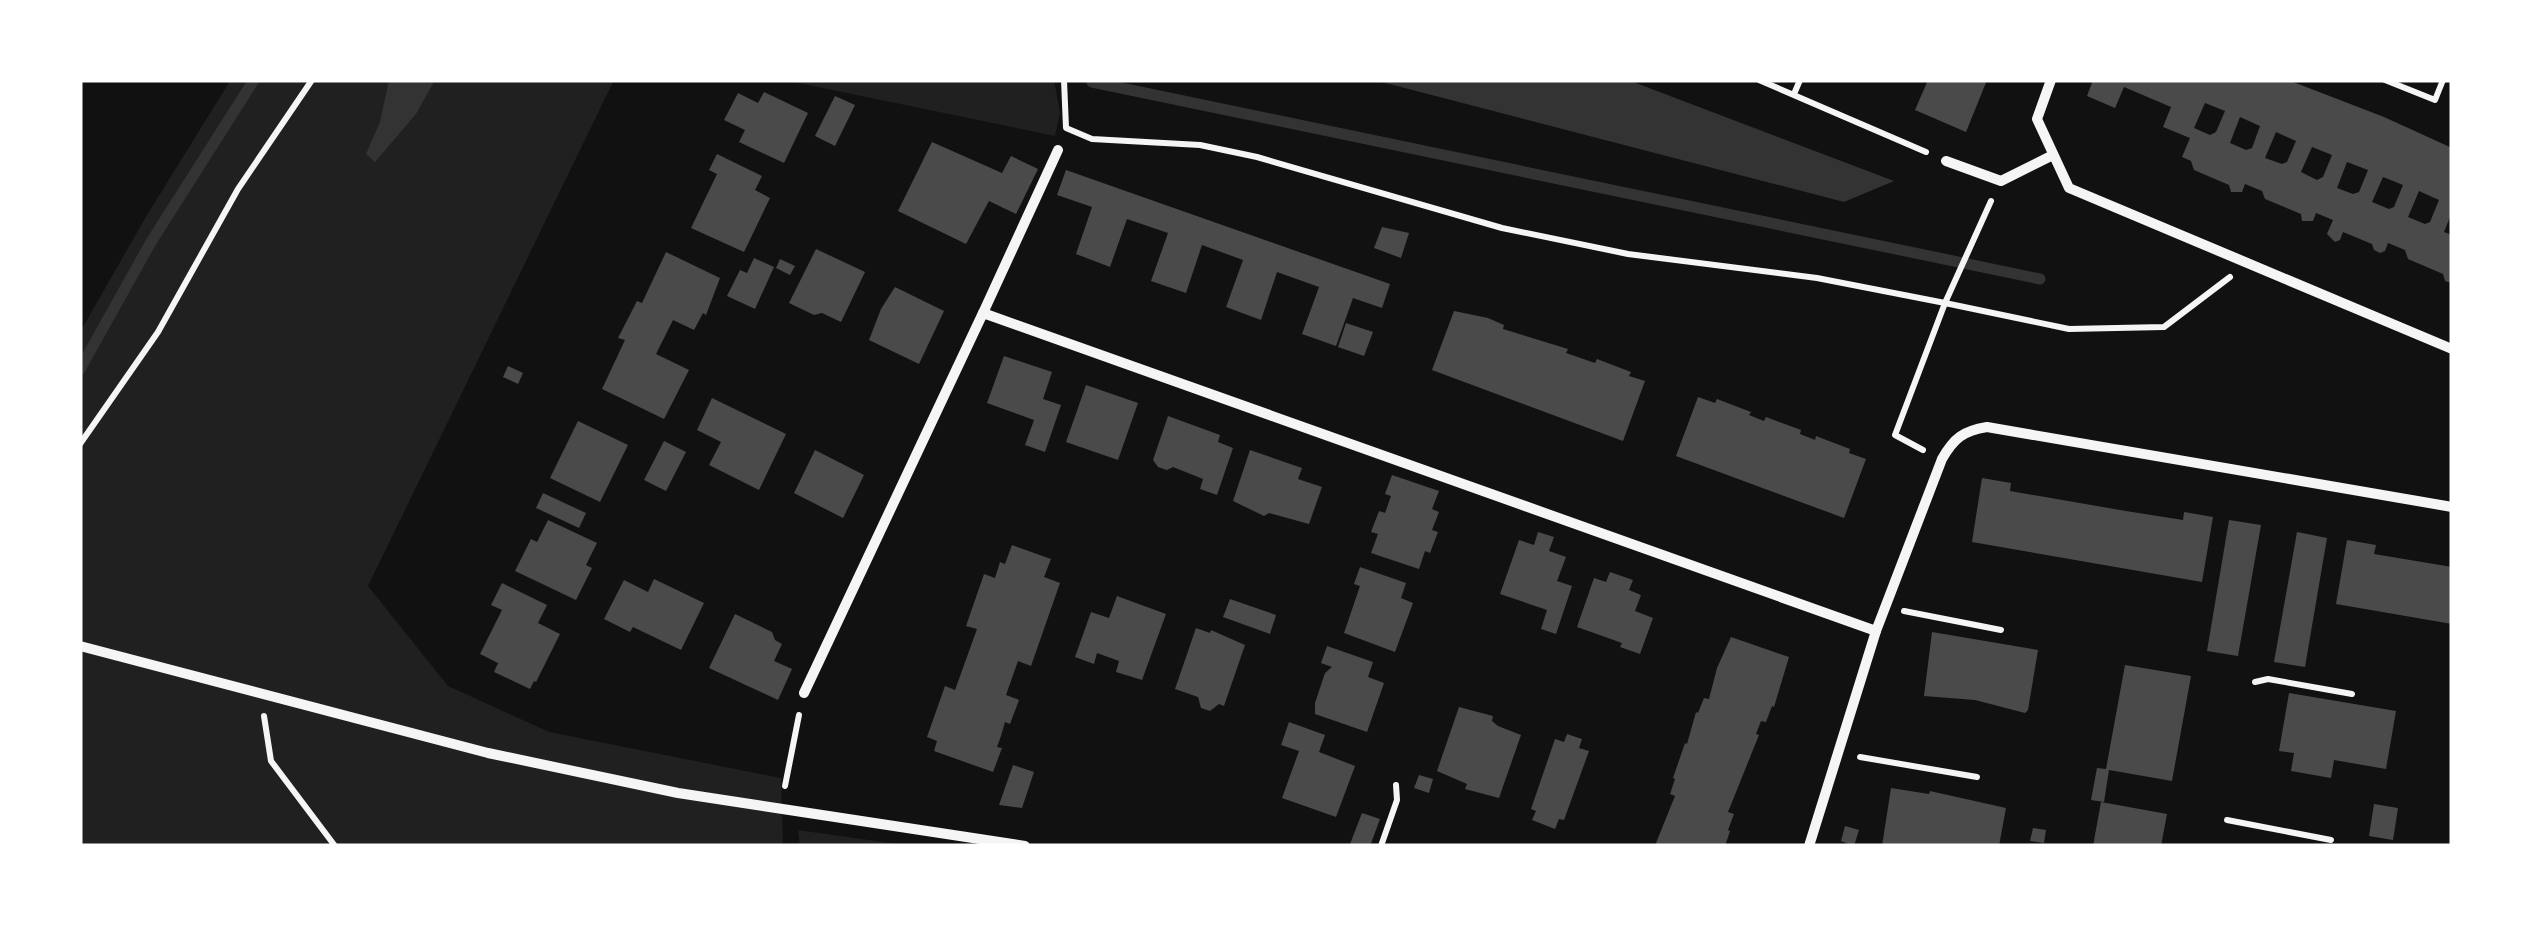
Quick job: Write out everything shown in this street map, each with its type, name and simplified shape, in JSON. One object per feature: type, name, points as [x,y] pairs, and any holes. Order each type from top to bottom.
[{"type":"street","points":[[2051,80],[2037,120],[2069,188],[2452,348]]},
{"type":"street","points":[[804,693],[1058,150]]},
{"type":"street","points":[[1946,161],[2001,181],[2053,154]]},
{"type":"street","points":[[983,313],[1876,631]]},
{"type":"street","points":[[1809,846],[1876,631],[1942,459],[1964,431],[1987,427],[2452,508]]},
{"type":"street","points":[[80,646],[488,752],[678,793],[1025,846]]},
{"type":"path","points":[[80,444],[148,348],[247,174],[312,80]]},
{"type":"path","points":[[1064,80],[1066,128],[1092,139],[1200,145],[1342,180],[1502,228],[1628,254],[1817,278],[2069,329],[2164,327],[2246,265]]},
{"type":"path","points":[[1759,80],[1946,161]]},
{"type":"path","points":[[1794,94],[1800,80]]},
{"type":"path","points":[[2386,80],[2435,100],[2443,80]]},
{"type":"path","points":[[1942,459],[1895,435],[1945,303],[2001,181]]},
{"type":"path","points":[[1885,608],[2001,630]]},
{"type":"path","points":[[2255,682],[2268,679],[2352,694]]},
{"type":"path","points":[[783,811],[788,762],[804,693]]},
{"type":"path","points":[[266,695],[264,722],[271,762],[335,846]]},
{"type":"path","points":[[1838,754],[1976,777]]},
{"type":"path","points":[[1380,846],[1397,800],[1396,784]]},
{"type":"path","points":[[2227,820],[2331,840]]},
{"type":"shaded area","points":[[389,80],[435,80],[416,114],[375,162],[366,154],[380,122]]},
{"type":"shaded area","points":[[614,80],[368,586],[448,686],[549,732],[781,778],[783,846],[80,846],[80,332],[230,81]]},
{"type":"shaded area","points":[[784,80],[1054,80],[1060,113],[1055,136]]},
{"type":"shaded area","points":[[1374,80],[1628,80],[1894,181],[1844,202]]},
{"type":"shaded area","points":[[798,830],[911,846],[800,846]]},
{"type":"building","points":[[1928,80],[1987,80],[1966,132],[1915,110]]},
{"type":"building","points":[[2093,80],[2288,80],[2452,148],[2452,212],[2444,232],[2452,235],[2452,283],[2445,281],[2443,274],[2408,259],[2405,250],[2388,243],[2380,253],[2372,244],[2343,232],[2335,242],[2327,234],[2333,220],[2316,213],[2313,221],[2302,221],[2301,214],[2265,199],[2262,191],[2245,184],[2242,192],[2231,192],[2229,185],[2194,170],[2191,161],[2182,157],[2190,138],[2163,127],[2171,107],[2124,87],[2115,108],[2087,96]],"holes":[[[2205,103],[2225,111],[2216,132],[2210,135],[2194,128]],[[2240,117],[2260,126],[2252,148],[2246,150],[2230,143]],[[2276,132],[2296,141],[2287,162],[2265,158]],[[2312,147],[2332,155],[2323,177],[2317,180],[2301,172]],[[2347,162],[2368,170],[2359,192],[2353,194],[2337,188]],[[2383,177],[2403,185],[2394,207],[2389,209],[2372,202]],[[2419,191],[2439,200],[2430,222],[2425,224],[2408,217]]]},
{"type":"building","points":[[764,92],[808,113],[784,163],[739,142],[745,130],[724,120],[738,93],[758,103]]},
{"type":"building","points":[[835,96],[855,105],[835,146],[815,136]]},
{"type":"building","points":[[932,142],[1002,173],[1011,156],[1038,169],[1016,214],[989,201],[966,244],[898,211]]},
{"type":"building","points":[[717,154],[762,176],[755,190],[770,198],[744,252],[691,228],[717,174],[709,170]]},
{"type":"building","points":[[1066,170],[1390,284],[1382,308],[1353,298],[1336,346],[1302,334],[1319,287],[1277,272],[1261,320],[1226,307],[1243,260],[1202,245],[1186,293],[1151,281],[1168,233],[1127,219],[1110,267],[1076,254],[1092,207],[1057,195]]},
{"type":"building","points":[[1382,227],[1409,233],[1401,258],[1374,248]]},
{"type":"building","points":[[816,249],[865,272],[841,322],[789,303]]},
{"type":"building","points":[[666,252],[720,278],[706,315],[703,313],[694,330],[673,320],[656,354],[689,370],[664,419],[602,389],[625,340],[618,338],[637,301],[642,303]]},
{"type":"building","points":[[754,258],[774,267],[755,309],[727,296],[740,270],[747,273]]},
{"type":"building","points":[[780,259],[795,266],[790,275],[776,268]]},
{"type":"building","points":[[895,287],[944,311],[919,364],[869,340]]},
{"type":"building","points":[[1454,311],[1488,318],[1504,325],[1503,329],[1568,349],[1566,353],[1595,363],[1597,359],[1645,381],[1623,441],[1432,370]]},
{"type":"building","points":[[1346,323],[1373,332],[1364,356],[1338,347]]},
{"type":"building","points":[[1004,356],[1052,372],[1043,399],[1061,405],[1045,452],[1025,445],[1034,420],[987,403]]},
{"type":"building","points":[[508,366],[523,373],[518,384],[503,377]]},
{"type":"building","points":[[1086,385],[1138,403],[1118,460],[1066,442]]},
{"type":"building","points":[[1698,397],[1715,403],[1717,399],[1764,421],[1766,417],[1801,430],[1800,434],[1815,440],[1816,436],[1850,449],[1849,453],[1866,459],[1844,518],[1676,456]]},
{"type":"building","points":[[712,398],[786,434],[759,490],[709,465],[721,442],[697,430]]},
{"type":"building","points":[[1168,416],[1220,435],[1218,442],[1233,448],[1217,495],[1200,489],[1203,479],[1173,467],[1158,467],[1153,460]]},
{"type":"building","points":[[578,421],[628,445],[600,502],[550,478]]},
{"type":"building","points":[[664,441],[686,452],[666,491],[644,480]]},
{"type":"building","points":[[815,450],[864,475],[843,518],[794,493]]},
{"type":"building","points":[[1250,450],[1302,468],[1298,479],[1322,487],[1309,524],[1269,513],[1264,516],[1233,501]]},
{"type":"building","points":[[1392,475],[1439,491],[1432,509],[1439,512],[1432,530],[1438,532],[1419,569],[1371,553],[1378,534],[1371,532],[1379,511],[1385,513],[1391,496],[1385,494]]},
{"type":"building","points":[[1982,478],[2011,483],[2010,491],[2126,511],[2183,520],[2184,512],[2213,517],[2202,582],[1972,542]]},
{"type":"building","points":[[543,493],[586,513],[579,528],[536,508]]},
{"type":"building","points":[[548,520],[597,543],[586,565],[592,568],[576,600],[515,571],[531,539],[537,542]]},
{"type":"building","points":[[2229,520],[2261,525],[2238,656],[2207,651]]},
{"type":"building","points":[[1538,532],[1554,537],[1549,551],[1566,557],[1557,581],[1572,586],[1556,634],[1541,629],[1547,610],[1500,594],[1519,540],[1534,545]]},
{"type":"building","points":[[2297,532],[2327,538],[2305,667],[2274,662]]},
{"type":"building","points":[[2347,540],[2376,545],[2374,554],[2452,567],[2452,624],[2336,604]]},
{"type":"building","points":[[1012,545],[1051,559],[1044,577],[1060,583],[1031,666],[1018,661],[1006,695],[1019,700],[1010,724],[1005,722],[997,747],[1002,748],[993,772],[934,751],[937,741],[927,737],[945,686],[955,690],[977,629],[966,626],[984,574],[995,578]]},
{"type":"building","points":[[1360,567],[1406,583],[1401,598],[1413,603],[1395,652],[1344,633],[1360,586],[1354,584]]},
{"type":"building","points":[[1610,572],[1633,580],[1629,590],[1641,595],[1635,611],[1653,618],[1640,654],[1620,647],[1622,643],[1577,627],[1594,578],[1606,582]]},
{"type":"building","points":[[654,579],[704,603],[681,650],[633,627],[630,632],[604,619],[624,580],[648,592]]},
{"type":"building","points":[[502,583],[547,605],[538,623],[560,634],[530,689],[494,672],[498,663],[480,654],[502,610],[491,605]]},
{"type":"building","points":[[1117,596],[1166,614],[1142,680],[1116,672],[1119,661],[1097,653],[1094,664],[1075,657],[1091,612],[1109,618]]},
{"type":"building","points":[[1230,599],[1276,615],[1270,634],[1223,617]]},
{"type":"building","points":[[735,614],[772,632],[782,644],[774,661],[792,669],[778,700],[709,668]]},
{"type":"building","points":[[1196,628],[1210,633],[1211,630],[1245,645],[1224,706],[1219,704],[1210,711],[1201,708],[1198,697],[1175,689]]},
{"type":"building","points":[[1932,632],[2038,650],[2028,710],[2025,713],[1975,700],[1924,696]]},
{"type":"building","points":[[1731,637],[1789,657],[1774,707],[1766,722],[1761,721],[1728,812],[1734,814],[1725,846],[1657,846],[1675,796],[1670,794],[1673,778],[1685,743],[1696,712],[1704,698],[1709,699]]},
{"type":"building","points":[[1327,646],[1373,662],[1368,677],[1384,683],[1367,732],[1315,714],[1325,673],[1332,667],[1321,663]]},
{"type":"building","points":[[2125,665],[2191,676],[2172,781],[2109,770],[2104,802],[2091,800],[2097,768],[2106,769]]},
{"type":"building","points":[[2289,693],[2396,711],[2386,769],[2334,760],[2331,778],[2291,771],[2294,753],[2279,751]]},
{"type":"building","points":[[1459,707],[1493,716],[1492,721],[1498,726],[1521,735],[1499,798],[1465,789],[1467,784],[1437,771]]},
{"type":"building","points":[[1289,722],[1325,735],[1319,752],[1355,766],[1336,817],[1282,798],[1299,751],[1281,745]]},
{"type":"building","points":[[1567,734],[1582,739],[1579,748],[1589,751],[1564,820],[1559,819],[1555,829],[1532,820],[1536,811],[1531,809],[1555,739],[1564,742]]},
{"type":"building","points":[[1013,765],[1034,772],[1022,808],[999,805]]},
{"type":"building","points":[[1419,775],[1433,779],[1429,793],[1414,788]]},
{"type":"building","points":[[1891,788],[1929,794],[1930,791],[2006,808],[1999,846],[1882,846]]},
{"type":"building","points":[[2101,802],[2167,814],[2161,846],[2093,846]]},
{"type":"building","points":[[2374,804],[2398,808],[2393,840],[2369,836]]},
{"type":"building","points":[[1362,813],[1380,819],[1370,846],[1350,844]]},
{"type":"building","points":[[1845,826],[1859,830],[1854,846],[1841,841]]},
{"type":"building","points":[[2033,828],[2046,830],[2044,843],[2030,841]]},
{"type":"waterway","points":[[80,369],[151,242],[254,80]]},
{"type":"waterway","points":[[1092,82],[2040,279]]}]
